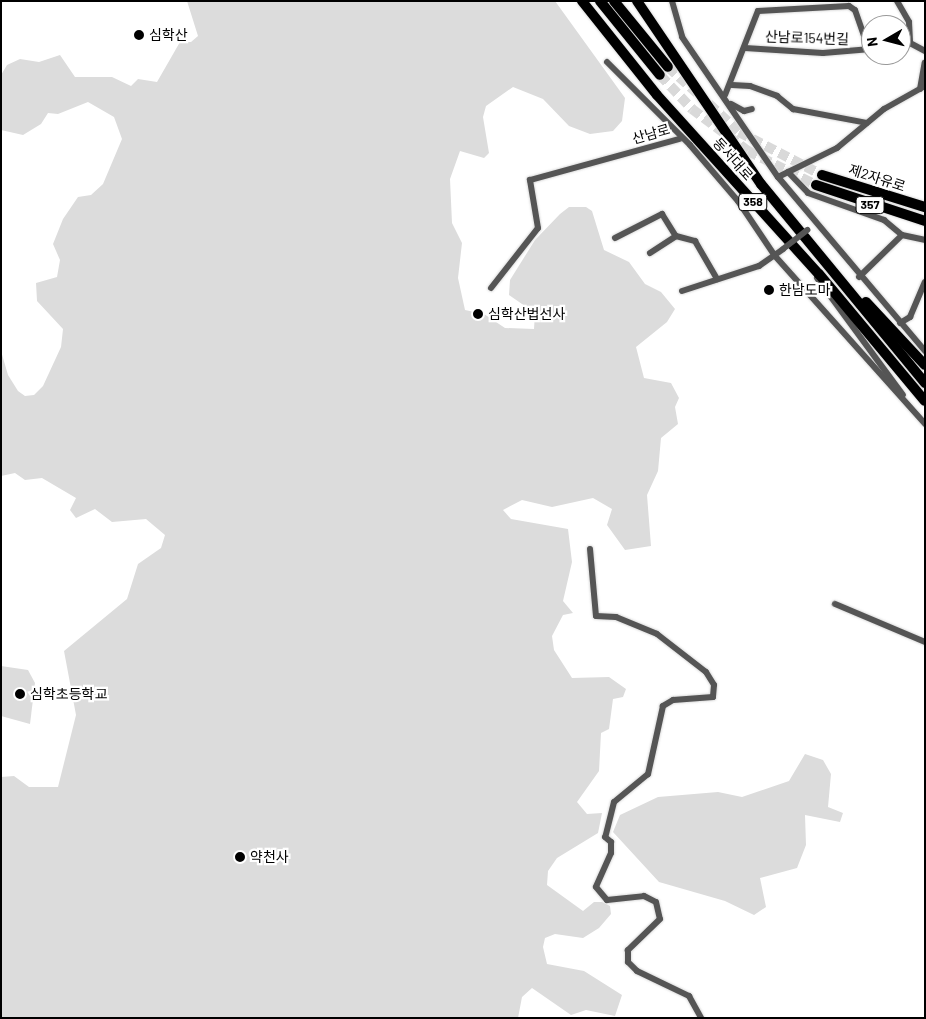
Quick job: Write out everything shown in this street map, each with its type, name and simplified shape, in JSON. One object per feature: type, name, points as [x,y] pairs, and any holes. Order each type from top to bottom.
[{"type":"highway","name":"동서대로","points":[[582,1],[658,95],[802,256],[925,401]]},
{"type":"highway","points":[[600,1],[660,75]]},
{"type":"highway","points":[[614,1],[668,67]]},
{"type":"highway","name":"동서대로","points":[[637,1],[761,184],[925,383]]},
{"type":"highway","name":"제2자유로","points":[[822,175],[925,207]]},
{"type":"highway","name":"제2자유로","points":[[816,185],[925,221]]},
{"type":"highway","points":[[807,242],[828,258],[925,365]]},
{"type":"street","points":[[672,1],[682,37],[726,95],[778,177],[818,223],[859,277],[925,351]]},
{"type":"street","points":[[897,1],[906,15]]},
{"type":"street","name":"산남로154번길","points":[[726,95],[732,85],[758,11],[849,6],[855,10],[861,26]]},
{"type":"street","points":[[911,44],[925,51]]},
{"type":"street","name":"산남로154번길","points":[[745,48],[823,53],[861,51]]},
{"type":"street","points":[[607,62],[679,139]]},
{"type":"street","points":[[778,177],[837,148],[867,123],[922,87],[925,62]]},
{"type":"street","points":[[732,85],[750,86],[777,96],[793,109],[867,123]]},
{"type":"street","points":[[731,104],[744,111],[752,109]]},
{"type":"street","name":"산남로","points":[[491,288],[538,228],[530,180],[679,139],[738,200],[774,256],[839,323],[872,370],[918,414],[925,424]]},
{"type":"street","points":[[788,172],[808,193],[884,220],[902,235],[925,240]]},
{"type":"street","points":[[615,238],[662,214],[676,236],[695,241],[717,279]]},
{"type":"street","points":[[682,291],[774,256],[818,223]]},
{"type":"street","points":[[859,277],[902,235]]},
{"type":"street","points":[[650,253],[676,236]]},
{"type":"street","points":[[802,256],[918,414]]},
{"type":"street","points":[[900,324],[910,317],[925,282]]},
{"type":"street","points":[[590,549],[596,616],[616,617],[658,634],[706,672],[714,685],[713,697],[674,700],[663,706],[648,774],[614,802],[605,837],[611,842],[610,853],[596,887],[607,900],[644,896],[656,902],[660,919],[628,950],[628,962],[637,971],[689,996],[701,1018]]},
{"type":"street","points":[[835,604],[925,642]]},
{"type":"shaded area","points":[[187,1],[555,1],[625,98],[622,121],[613,131],[590,134],[569,126],[543,99],[513,87],[486,106],[483,117],[489,153],[484,158],[460,151],[450,179],[452,223],[462,243],[458,278],[465,310],[484,314],[505,328],[534,329],[535,313],[509,295],[510,280],[535,240],[569,207],[586,207],[592,211],[604,250],[629,262],[645,284],[661,292],[675,309],[667,322],[636,347],[644,378],[671,383],[679,398],[675,407],[678,424],[661,438],[658,471],[647,495],[651,546],[625,550],[607,525],[612,509],[593,498],[552,507],[522,500],[503,510],[511,519],[568,529],[572,562],[563,601],[573,613],[563,615],[552,636],[554,650],[572,678],[609,677],[626,689],[623,697],[613,699],[609,729],[601,733],[599,771],[577,802],[587,814],[602,813],[598,833],[557,858],[548,871],[547,885],[583,911],[594,902],[602,902],[610,906],[611,914],[599,928],[583,938],[555,934],[545,938],[543,947],[547,964],[584,971],[622,995],[615,1016],[586,1010],[571,1015],[532,988],[522,997],[518,1018],[1,1018],[1,777],[14,776],[29,787],[58,787],[76,715],[64,651],[127,599],[138,564],[161,548],[165,535],[146,519],[112,522],[95,509],[76,518],[70,510],[76,498],[42,478],[25,480],[15,473],[1,476],[1,351],[8,375],[18,391],[25,396],[34,395],[43,386],[61,347],[63,329],[37,301],[36,283],[57,277],[60,260],[53,244],[63,219],[78,197],[91,195],[103,184],[122,139],[114,117],[88,102],[58,114],[48,113],[41,124],[23,135],[1,130],[1,75],[7,65],[20,59],[39,62],[60,55],[75,77],[112,77],[131,86],[138,79],[157,82],[180,42],[191,42],[198,36]]},
{"type":"shaded area","points":[[1,666],[28,670],[35,683],[30,724],[1,716]]},
{"type":"shaded area","points":[[805,754],[823,760],[831,774],[828,807],[843,813],[840,822],[805,815],[806,845],[797,868],[760,878],[766,907],[754,915],[725,901],[659,882],[613,832],[620,815],[658,797],[718,792],[742,797],[789,781]]},
{"type":"tunnel","points":[[668,67],[697,93]]},
{"type":"tunnel","points":[[660,75],[692,109],[748,151],[816,185]]},
{"type":"tunnel","points":[[709,104],[739,132],[822,175]]},
{"type":"place","name":"심학산","points":[[139,35]]},
{"type":"place","name":"한남도마","points":[[769,290]]},
{"type":"place","name":"심학산법선사","points":[[478,314]]},
{"type":"place","name":"심학초등학교","points":[[20,694]]},
{"type":"place","name":"약천사","points":[[240,857]]}]
